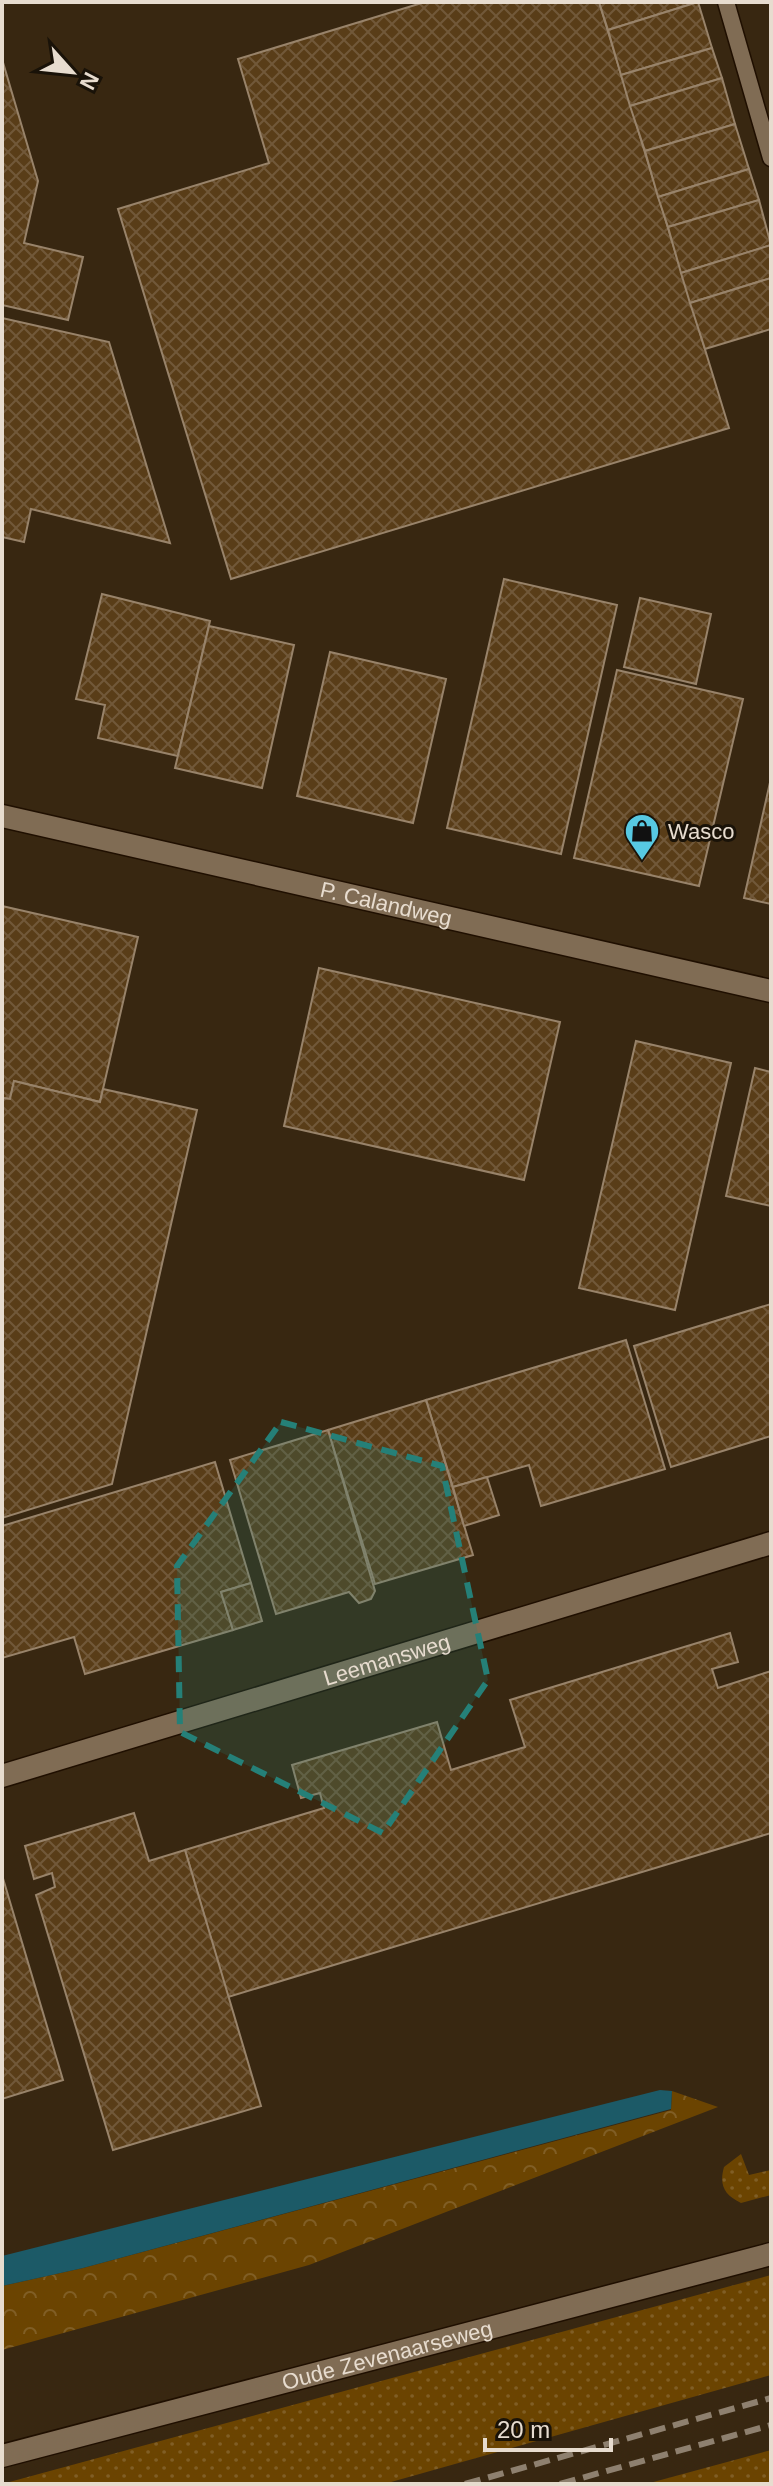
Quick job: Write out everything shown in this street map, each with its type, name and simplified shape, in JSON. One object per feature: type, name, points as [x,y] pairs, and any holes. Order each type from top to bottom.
[{"type":"street","name":"P. Calandweg","points":[[2,816],[771,991]]},
{"type":"street","name":"Leemansweg","points":[[2,1776],[771,1543]]},
{"type":"street","name":"Oude Zevenaarseweg","points":[[2,2456],[771,2254]]},
{"type":"lane","points":[[726,2],[771,158]]},
{"type":"highlighted area","points":[[281,1422],[442,1466],[488,1680],[383,1833],[180,1732],[177,1566]]},
{"type":"green space","points":[[672,2091],[718,2107],[309,2265],[2,2350],[2,2286],[83,2268],[671,2110]]},
{"type":"green space","points":[[741,2154],[749,2175],[771,2170],[771,2195],[741,2203],[727,2193],[722,2179],[724,2167]]},
{"type":"green space","points":[[771,2275],[771,2375],[384,2484],[2,2484]]},
{"type":"green space","points":[[771,2450],[771,2484],[646,2484]]},
{"type":"water","points":[[660,2090],[672,2091],[671,2109],[83,2268],[2,2286],[2,2256]]},
{"type":"building","points":[[425,2],[599,2],[729,428],[231,579],[118,209],[269,163],[238,59]]},
{"type":"building","points":[[599,2],[698,2],[608,30]]},
{"type":"building","points":[[698,2],[712,48],[621,75],[608,30]]},
{"type":"building","points":[[712,48],[722,78],[630,106],[621,75]]},
{"type":"building","points":[[2,59],[38,181],[24,243],[83,257],[68,320],[2,305]]},
{"type":"building","points":[[722,78],[735,124],[645,151],[630,106]]},
{"type":"building","points":[[735,124],[749,169],[658,197],[645,151]]},
{"type":"building","points":[[749,169],[759,200],[668,227],[658,197]]},
{"type":"building","points":[[759,200],[771,245],[681,273],[668,227]]},
{"type":"building","points":[[771,245],[771,278],[690,303],[681,273]]},
{"type":"building","points":[[771,278],[771,329],[705,349],[690,303]]},
{"type":"building","points":[[2,318],[109,342],[170,543],[31,509],[24,542],[2,537]]},
{"type":"building","points":[[504,579],[617,605],[561,854],[447,828]]},
{"type":"building","points":[[102,594],[210,621],[178,756],[98,738],[105,705],[76,699]]},
{"type":"building","points":[[640,598],[711,614],[696,684],[624,667]]},
{"type":"building","points":[[209,626],[294,645],[262,788],[175,768]]},
{"type":"building","points":[[330,652],[446,679],[413,823],[297,796]]},
{"type":"building","points":[[617,670],[743,699],[699,886],[574,858]]},
{"type":"building","points":[[771,778],[771,904],[744,898]]},
{"type":"building","points":[[2,906],[138,937],[100,1102],[14,1081],[10,1099],[2,1098]]},
{"type":"building","points":[[319,968],[560,1022],[524,1180],[284,1126]]},
{"type":"building","points":[[636,1041],[731,1063],[675,1310],[579,1288]]},
{"type":"building","points":[[755,1068],[771,1072],[771,1206],[726,1196]]},
{"type":"building","points":[[14,1081],[100,1102],[103,1089],[197,1110],[112,1484],[2,1518],[2,1098],[10,1099]]},
{"type":"building","points":[[771,1304],[771,1436],[671,1467],[634,1346]]},
{"type":"building","points":[[626,1340],[665,1469],[541,1506],[529,1465],[453,1487],[426,1400]]},
{"type":"building","points":[[426,1400],[473,1555],[375,1584],[328,1430]]},
{"type":"building","points":[[328,1430],[375,1591],[371,1599],[359,1603],[349,1592],[276,1614],[230,1460]]},
{"type":"building","points":[[215,1462],[251,1583],[221,1592],[233,1630],[85,1674],[74,1637],[2,1658],[2,1526]]},
{"type":"building","points":[[487,1477],[499,1515],[464,1526],[453,1487]]},
{"type":"building","points":[[251,1583],[262,1621],[233,1630],[221,1592]]},
{"type":"building","points":[[730,1633],[738,1662],[712,1669],[718,1688],[771,1671],[771,1833],[228,1997],[185,1850],[324,1808],[320,1793],[301,1798],[292,1765],[437,1722],[451,1770],[525,1747],[510,1700]]},
{"type":"building","points":[[134,1813],[149,1861],[185,1850],[261,2106],[113,2150],[36,1895],[55,1887],[52,1873],[34,1879],[25,1846]]},
{"type":"building","points":[[2,1875],[63,2080],[2,2099]]},
{"type":"railway","points":[[465,2484],[771,2398]]},
{"type":"railway","points":[[560,2484],[771,2425]]},
{"type":"place","name":"Wasco","points":[[642,862]]}]
